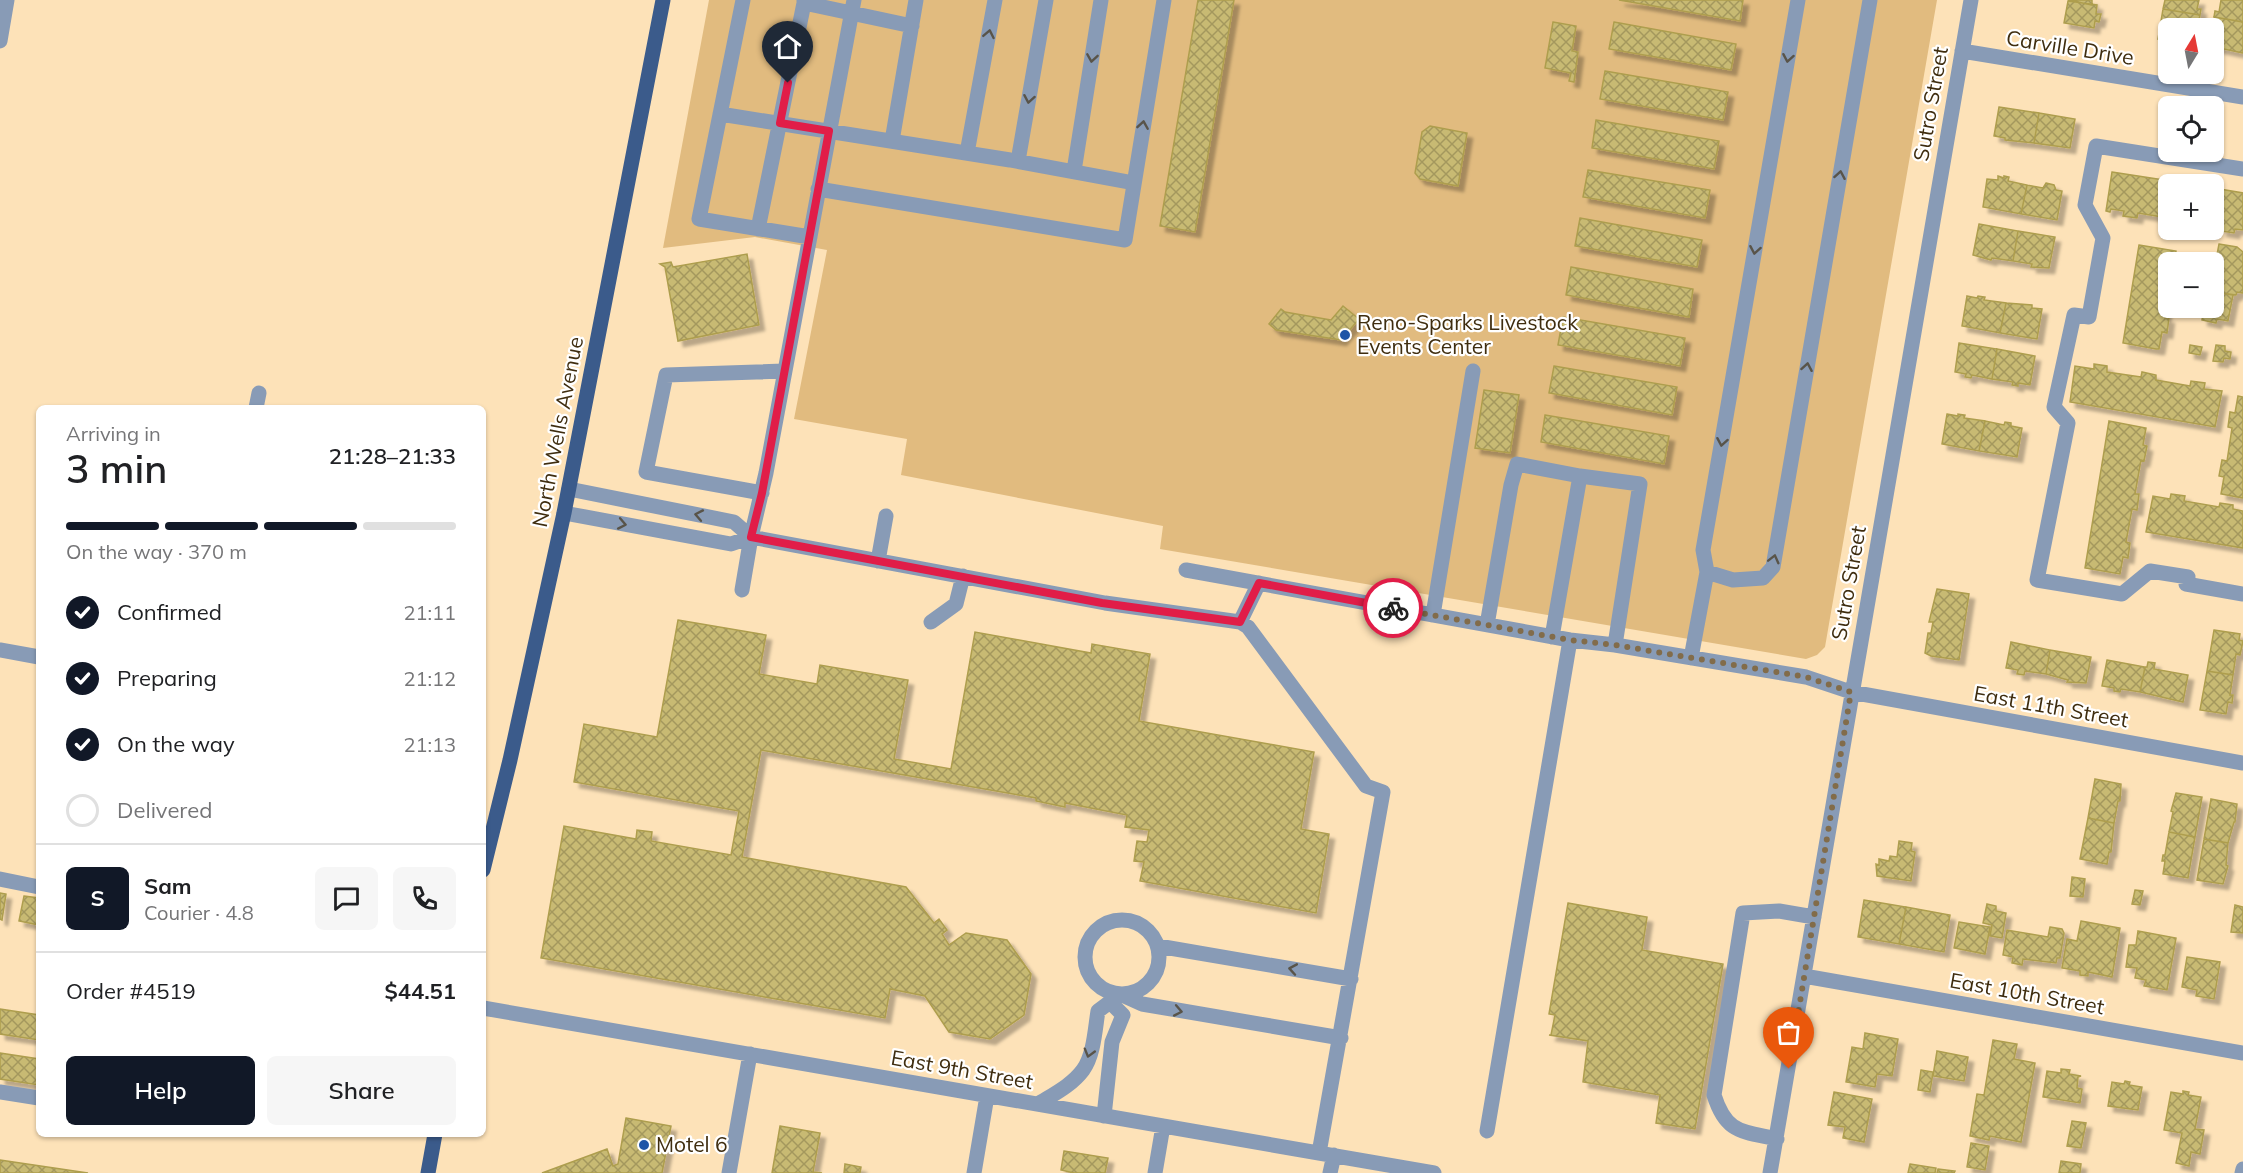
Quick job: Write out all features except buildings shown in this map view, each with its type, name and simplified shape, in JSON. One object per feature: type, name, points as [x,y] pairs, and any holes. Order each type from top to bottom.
[{"type":"main road","name":"North Wells Avenue","points":[[486,857],[569,489],[663,0]]},
{"type":"main road","points":[[428,1173],[434,1137]]},
{"type":"street","points":[[0,41],[7,0]]},
{"type":"street","points":[[743,0],[699,219],[810,237]]},
{"type":"street","points":[[892,141],[916,0]]},
{"type":"street","points":[[967,153],[995,0]]},
{"type":"street","points":[[1018,161],[1046,0]]},
{"type":"street","points":[[1074,171],[1101,0]]},
{"type":"street","points":[[818,189],[1125,240],[1164,0]]},
{"type":"street","points":[[1691,658],[1707,572],[1703,550],[1798,0]]},
{"type":"street","points":[[1707,572],[1733,580],[1763,578],[1773,567],[1870,0]]},
{"type":"street","name":"Sutro Street","points":[[1770,1173],[1971,0]]},
{"type":"street","points":[[759,229],[804,1],[853,6],[912,26]]},
{"type":"street","points":[[742,590],[853,6]]},
{"type":"street","name":"Carville Drive","points":[[1962,51],[2243,97]]},
{"type":"street","points":[[720,114],[1018,161],[1134,183]]},
{"type":"street","points":[[2243,169],[2096,146],[2085,205],[2103,238],[2089,317],[2074,315],[2054,407],[2068,423],[2037,580],[2122,594],[2150,571],[2188,577],[2186,584],[2243,594]]},
{"type":"street","points":[[762,493],[646,472],[666,375],[784,371]]},
{"type":"street","points":[[1433,615],[1473,371]]},
{"type":"street","points":[[1487,625],[1511,485],[1517,464],[1640,484],[1615,645]]},
{"type":"street","points":[[1552,637],[1580,476]]},
{"type":"street","points":[[569,489],[734,522],[751,537]]},
{"type":"street","points":[[564,513],[730,544],[751,537],[1105,603],[1240,622],[1248,627],[1366,786],[1383,792],[1341,1038],[1326,1154],[1330,1173]]},
{"type":"street","points":[[878,561],[886,516]]},
{"type":"street","name":"East 11th Street","points":[[1186,570],[1552,637],[1615,645],[1806,677],[1851,692],[2243,763]]},
{"type":"street","points":[[931,622],[956,604],[963,576]]},
{"type":"street","points":[[1240,622],[1259,583]]},
{"type":"street","points":[[1487,1131],[1570,640]]},
{"type":"street","points":[[0,650],[36,656]]},
{"type":"street","points":[[0,879],[36,885]]},
{"type":"street","points":[[1777,1139],[1735,1130],[1719,1112],[1714,1095],[1741,924],[1743,913],[1779,911],[1814,917]]},
{"type":"street","points":[[1038,1104],[1070,1083],[1084,1069],[1091,1050],[1098,1011],[1114,997],[1144,988],[1158,969],[1160,957],[1158,946],[1147,930],[1130,921],[1117,920],[1104,924],[1094,932],[1087,942],[1084,955],[1085,968],[1091,979],[1114,997],[1142,1004],[1341,1038]]},
{"type":"street","points":[[1158,946],[1351,979]]},
{"type":"street","name":"East 10th Street","points":[[1804,976],[2243,1053]]},
{"type":"street","points":[[1104,1116],[1112,1042],[1123,1015],[1114,997]]},
{"type":"street","name":"East 9th Street","points":[[486,1009],[1434,1173]]},
{"type":"street","points":[[729,1173],[750,1054]]},
{"type":"street","points":[[0,1092],[36,1098]]},
{"type":"street","points":[[974,1173],[987,1096]]},
{"type":"street","points":[[1155,1173],[1163,1126]]},
{"type":"shaded area","name":"Reno-Sparks Livestock Events Center","points":[[709,0],[1937,0],[1825,647],[1817,655],[1806,659],[1160,549],[1163,526],[901,475],[907,439],[794,419],[827,250],[755,237],[663,248]]},
{"type":"way so far","points":[[1393,608],[1570,640],[1615,645],[1806,677],[1851,692],[1789,1069]]},
{"type":"place","name":"Reno-Sparks Livestock Events Center","points":[[1345,335]]},
{"type":"place","name":"Motel 6","points":[[644,1145]]},
{"type":"route","points":[[788,83],[780,123],[829,131],[759,509],[751,537],[1102,603],[1240,622],[1259,583],[1393,608]]}]
